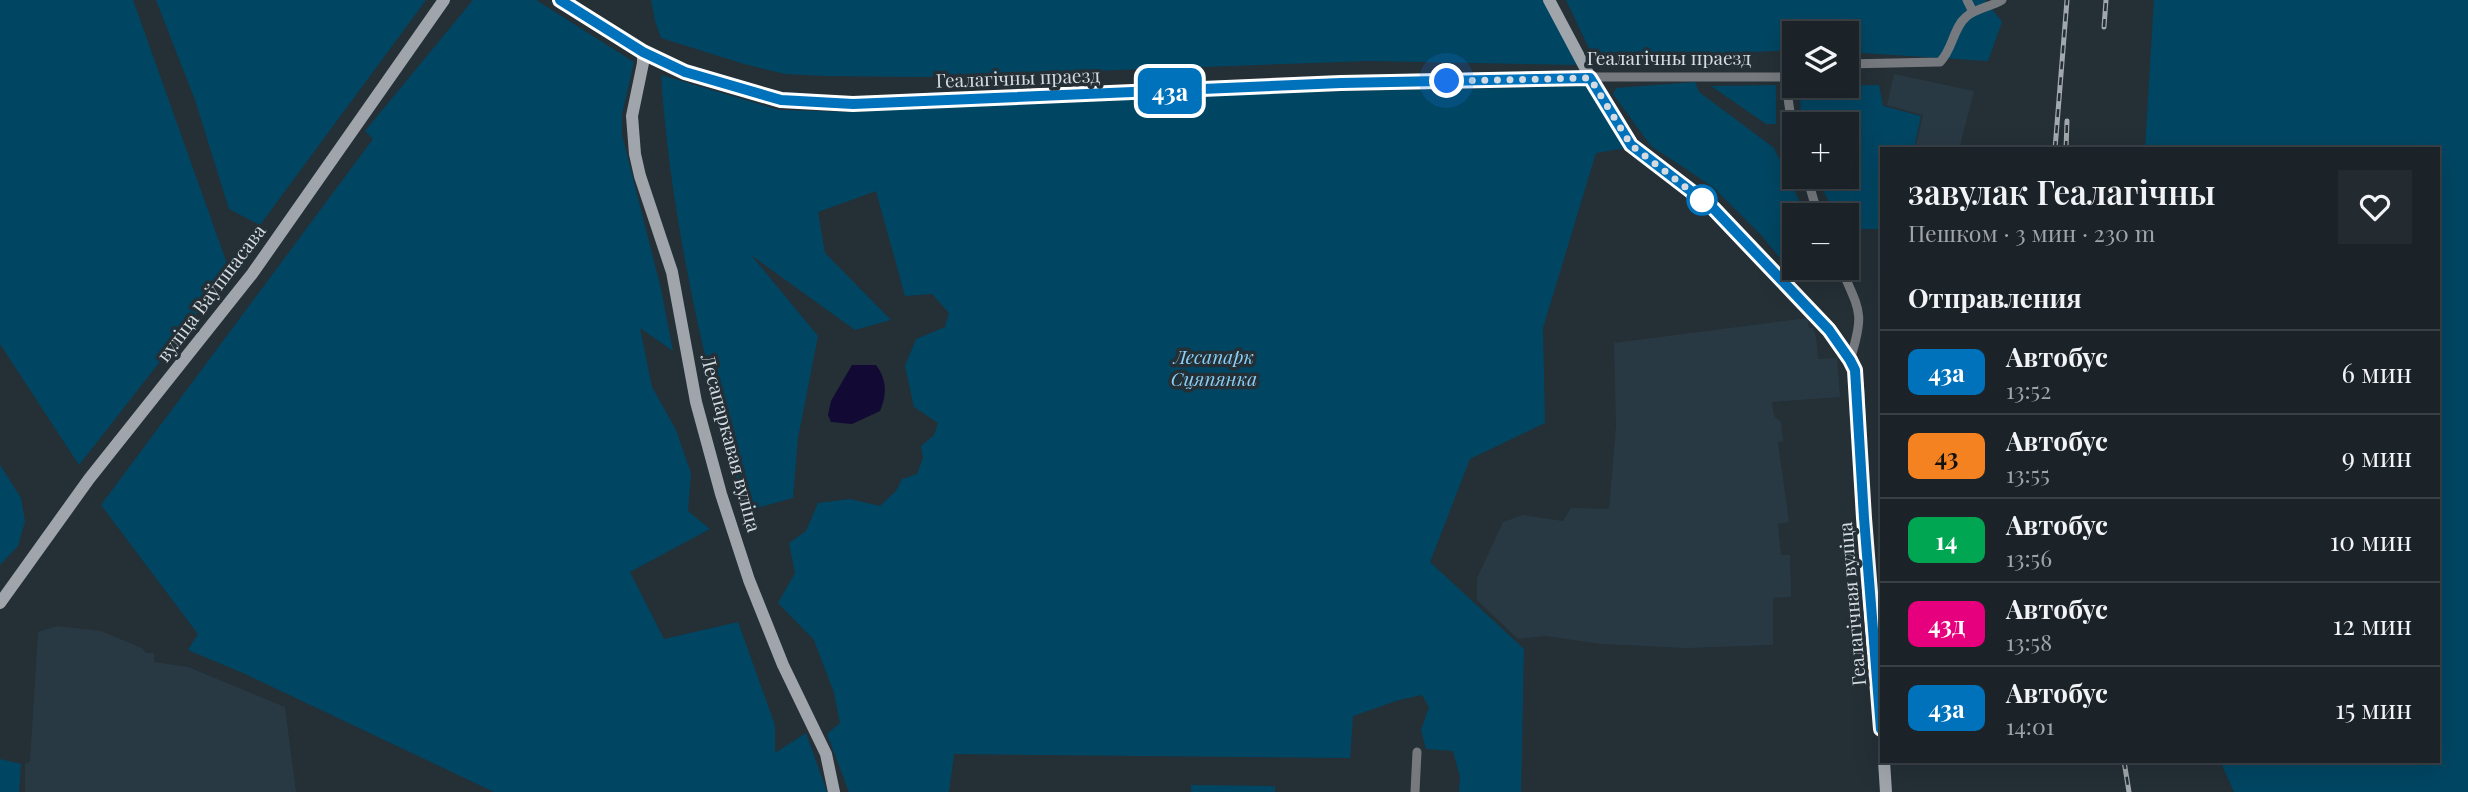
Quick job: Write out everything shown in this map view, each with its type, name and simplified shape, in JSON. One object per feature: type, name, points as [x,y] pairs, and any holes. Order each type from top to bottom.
[{"type":"street","name":"вуліца Ваўпшасава","points":[[0,603],[82,489],[252,274],[444,0]]},
{"type":"street","name":"Геалагічны праезд","points":[[559,0],[643,52],[685,72],[781,100],[853,104],[1341,83],[1782,75]]},
{"type":"street","name":"Геалагічная вуліца","points":[[1549,0],[1590,78],[1631,145],[1713,208],[1829,330],[1855,370],[1880,717]]},
{"type":"street","points":[[1966,0],[1973,12]]},
{"type":"street","points":[[1859,64],[1940,62],[1947,56],[1963,19],[2002,0]]},
{"type":"street","name":"Лесапаркавая вуліца","points":[[643,52],[632,116],[635,154],[672,272],[696,402],[721,494],[750,579],[783,665],[826,754],[834,792]]},
{"type":"street","points":[[1846,280],[1860,310],[1861,324],[1850,360]]},
{"type":"street","points":[[1415,792],[1417,752]]},
{"type":"street","points":[[1884,763],[1886,792]]},
{"type":"shaded area","points":[[1894,74],[1974,91],[1960,147],[1915,147],[1923,115],[1887,105]]},
{"type":"shaded area","points":[[1808,318],[1809,328],[1813,328],[1816,337],[1818,359],[1837,358],[1840,397],[1772,402],[1774,416],[1781,422],[1783,441],[1778,442],[1789,522],[1778,524],[1781,555],[1790,555],[1791,597],[1773,598],[1773,645],[1686,648],[1602,644],[1545,636],[1518,639],[1477,600],[1477,578],[1503,522],[1523,515],[1563,521],[1571,508],[1609,509],[1616,426],[1614,343]]},
{"type":"shaded area","points":[[852,365],[876,365],[880,371],[885,387],[880,411],[852,424],[831,422],[828,415],[831,401]]},
{"type":"shaded area","points":[[57,626],[101,631],[142,648],[146,653],[154,653],[154,662],[188,667],[285,707],[296,792],[25,792],[25,764],[30,762],[38,632]]},
{"type":"green space","points":[[0,0],[133,0],[230,272],[79,465],[0,344]]},
{"type":"green space","points":[[156,0],[426,0],[260,225],[229,209],[195,100]]},
{"type":"green space","points":[[473,0],[536,0],[634,62],[622,114],[622,135],[661,289],[673,351],[640,328],[652,387],[676,430],[691,473],[688,511],[710,529],[630,572],[664,639],[738,622],[775,725],[775,753],[806,733],[827,792],[494,792],[243,673],[188,650],[198,634],[101,505],[373,139],[365,131]]},
{"type":"green space","points":[[651,0],[1547,0],[1580,65],[1369,61],[923,77],[785,74],[661,38]]},
{"type":"green space","points":[[1566,0],[1985,0],[2002,22],[1988,61],[1859,53],[1859,21],[1782,21],[1782,51],[1594,59]]},
{"type":"green space","points":[[2154,0],[2468,0],[2468,792],[2234,792],[2221,763],[2440,763],[2440,147],[2145,147]]},
{"type":"green space","name":"Лесапарк Сцяпянка","points":[[661,75],[779,110],[849,112],[1304,92],[1597,86],[1639,146],[1596,153],[1543,328],[1545,423],[1470,459],[1430,562],[1524,649],[1521,792],[1459,792],[1460,777],[1453,751],[1426,749],[1421,730],[1429,707],[1422,695],[1353,716],[1350,758],[954,754],[949,792],[849,792],[827,734],[840,723],[834,693],[814,640],[778,603],[795,573],[789,543],[806,531],[818,503],[850,499],[880,506],[896,491],[902,479],[917,474],[923,458],[921,446],[934,435],[938,423],[914,407],[905,366],[916,339],[945,327],[949,313],[932,294],[905,296],[876,191],[818,212],[825,253],[891,320],[855,330],[751,255],[818,336],[798,438],[793,498],[746,511],[704,350],[681,241]]},
{"type":"green space","points":[[1695,82],[1699,92],[1774,148],[1782,165],[1782,189],[1794,189],[1800,203],[1782,203],[1782,261],[1762,236],[1713,187],[1651,146],[1613,94],[1616,88]]},
{"type":"green space","points":[[1776,85],[1776,124],[1766,124],[1711,86]]},
{"type":"green space","points":[[1859,85],[1879,85],[1883,106],[1921,116],[1914,147],[1880,147],[1880,229],[1859,229],[1859,203],[1829,203],[1823,189],[1859,189],[1859,112],[1801,112],[1800,98],[1859,98]]},
{"type":"green space","points":[[0,465],[21,498],[25,521],[18,546],[0,565]]},
{"type":"green space","points":[[0,759],[21,764],[19,792],[0,792]]},
{"type":"green space","points":[[1191,785],[1275,786],[1275,792],[1191,792]]},
{"type":"railway","points":[[2055,147],[2067,0]]},
{"type":"railway","points":[[2104,27],[2106,0]]},
{"type":"railway","points":[[2066,147],[2067,121]]},
{"type":"railway","points":[[2124,763],[2129,792]]},
{"type":"bus line","name":"43а","points":[[560,0],[643,52],[685,72],[781,100],[813,103],[853,104],[1341,83],[1590,78],[1631,145],[1713,208],[1829,330],[1855,370],[1880,713]]},
{"type":"route","points":[[1447,81],[1590,78],[1631,145],[1702,200]]}]
